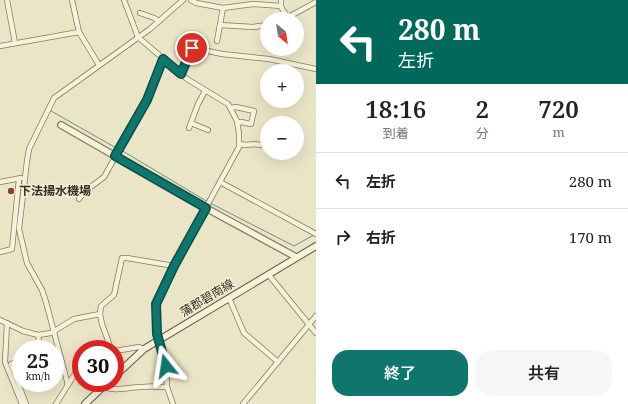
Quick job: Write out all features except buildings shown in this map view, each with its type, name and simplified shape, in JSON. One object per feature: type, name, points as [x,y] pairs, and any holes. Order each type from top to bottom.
[{"type":"main road","name":"蒲郡碧南線","points":[[124,368],[144,349],[316,246]]},
{"type":"main road","points":[[89,403],[99,392]]},
{"type":"street","points":[[7,0],[15,43]]},
{"type":"street","points":[[72,0],[79,32],[99,65]]},
{"type":"street","points":[[124,0],[138,37],[181,74],[205,91],[228,104],[238,122],[239,144],[174,266],[156,304],[157,334],[166,366],[167,387],[173,404]]},
{"type":"street","points":[[68,385],[42,290],[27,263],[20,236],[19,229],[30,149],[52,101],[58,95],[138,37],[183,0]]},
{"type":"street","points":[[191,0],[196,3],[223,8],[253,4],[281,6]]},
{"type":"street","points":[[281,0],[281,6],[284,12]]},
{"type":"street","points":[[297,12],[316,2]]},
{"type":"street","points":[[217,41],[223,8]]},
{"type":"street","points":[[140,13],[159,21]]},
{"type":"street","points":[[220,25],[260,26]]},
{"type":"street","points":[[0,46],[79,32]]},
{"type":"street","points":[[181,74],[191,49],[194,48],[222,54],[269,59],[316,70]]},
{"type":"street","points":[[79,199],[84,192],[104,177],[147,100],[163,59]]},
{"type":"street","points":[[189,128],[198,104],[205,91]]},
{"type":"street","points":[[231,108],[236,107],[254,111],[251,124],[238,122]]},
{"type":"street","points":[[191,123],[208,130]]},
{"type":"street","points":[[61,125],[206,208],[296,257]]},
{"type":"street","points":[[239,144],[244,145],[254,143],[260,145]]},
{"type":"street","points":[[0,252],[12,249],[19,178]]},
{"type":"street","points":[[0,182],[25,178]]},
{"type":"street","points":[[220,182],[316,234]]},
{"type":"street","points":[[107,340],[100,314],[101,306],[114,295],[122,258],[174,266]]},
{"type":"street","points":[[268,274],[316,333]]},
{"type":"street","points":[[229,298],[244,334],[278,362]]},
{"type":"street","points":[[0,320],[24,332],[38,335],[51,332],[74,319],[100,314]]},
{"type":"street","points":[[244,404],[316,316]]},
{"type":"street","points":[[7,323],[5,362],[22,404]]},
{"type":"street","points":[[38,335],[39,340]]},
{"type":"street","points":[[124,350],[139,347],[144,349]]},
{"type":"street","points":[[56,404],[72,379]]},
{"type":"street","points":[[124,389],[167,387]]},
{"type":"street","points":[[22,392],[26,404]]},
{"type":"waterway","points":[[51,111],[118,149]]},
{"type":"waterway","points":[[121,150],[208,202]]},
{"type":"waterway","points":[[210,203],[294,246],[314,235]]},
{"type":"place","name":"下法揚水機場","points":[[11,191]]},
{"type":"route","points":[[166,366],[157,334],[156,304],[184,246],[206,208],[115,156],[147,100],[163,59],[181,74],[192,48]]}]
